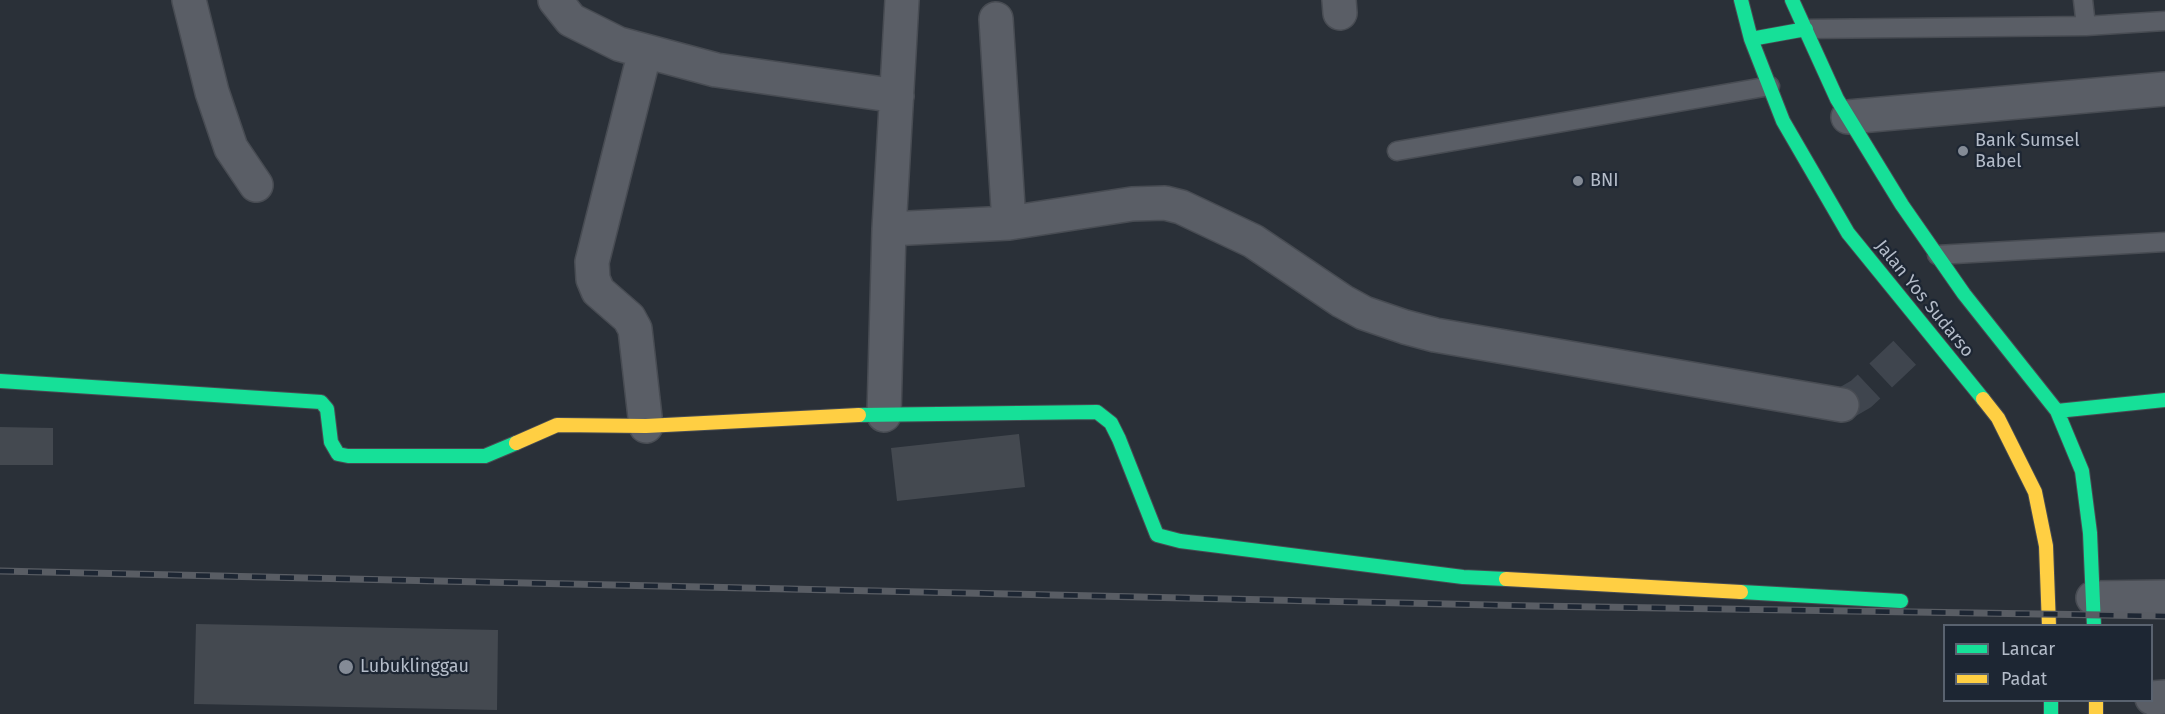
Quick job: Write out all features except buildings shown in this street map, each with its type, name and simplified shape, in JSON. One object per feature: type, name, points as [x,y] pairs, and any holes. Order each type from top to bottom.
[{"type":"main road","name":"Jalan Yos Sudarso","points":[[1741,0],[1751,39],[1783,120],[1848,233],[1920,339],[2004,417],[2036,492],[2046,546],[2049,624]]},
{"type":"main road","name":"Jalan Yos Sudarso","points":[[1792,0],[1848,117],[1902,205],[2051,412],[2082,471],[2090,533],[2093,612]]},
{"type":"main road","points":[[1751,39],[1806,29]]},
{"type":"main road","points":[[0,381],[321,402],[327,409],[331,442],[338,454],[348,456],[485,456],[557,425],[646,426],[814,416],[1097,412],[1111,423],[1119,439],[1157,535],[1180,541],[1463,578],[1902,601]]},
{"type":"main road","points":[[2051,412],[2165,400]]},
{"type":"street","points":[[189,0],[212,92],[231,148],[256,185]]},
{"type":"street","points":[[555,0],[571,20],[619,44],[716,70],[897,96]]},
{"type":"street","points":[[884,415],[889,229],[902,0]]},
{"type":"street","points":[[996,19],[1009,223]]},
{"type":"street","points":[[645,51],[592,262],[593,279],[598,291],[629,318],[635,329],[646,426]]},
{"type":"street","points":[[1848,117],[2165,90]]},
{"type":"street","points":[[889,229],[1009,223],[1132,204],[1164,203],[1181,207],[1253,241],[1342,301],[1364,313],[1405,327],[1447,337],[1842,405]]},
{"type":"street","points":[[2093,612],[2165,597]]},
{"type":"lane","points":[[2083,0],[2086,26]]},
{"type":"lane","points":[[1806,29],[2086,26],[2165,21]]},
{"type":"lane","points":[[1397,151],[1770,86]]},
{"type":"lane","points":[[1937,255],[2165,242]]},
{"type":"tunnel","points":[[1842,405],[1861,394],[1912,346]]},
{"type":"railway","points":[[0,571],[1535,606],[2165,616]]},
{"type":"traffic: fast","points":[[1741,0],[1751,39],[1783,121],[1848,233],[1983,399]]},
{"type":"traffic: fast","points":[[1792,0],[1837,99],[1902,205],[1964,294],[2057,411],[2082,471],[2090,533],[2094,624]]},
{"type":"traffic: fast","points":[[1751,39],[1806,29]]},
{"type":"traffic: fast","points":[[0,381],[321,402],[327,409],[331,442],[338,454],[348,456],[485,456],[516,443]]},
{"type":"traffic: fast","points":[[2057,411],[2165,400]]},
{"type":"traffic: fast","points":[[859,415],[1097,412],[1111,423],[1119,439],[1157,535],[1180,541],[1463,577],[1506,579]]},
{"type":"traffic: fast","points":[[1741,592],[1901,601]]},
{"type":"traffic: fast","points":[[2051,702],[2051,714]]},
{"type":"traffic: slow","points":[[1983,399],[1998,418],[2035,492],[2046,546],[2049,624]]},
{"type":"traffic: slow","points":[[516,443],[557,425],[646,426],[859,415]]},
{"type":"traffic: slow","points":[[1506,579],[1741,592]]},
{"type":"traffic: slow","points":[[2096,702],[2096,714]]},
{"type":"place","name":"Bank Sumsel Babel","points":[[1963,151]]},
{"type":"place","name":"BNI","points":[[1578,181]]},
{"type":"place","name":"Lubuklinggau","points":[[346,667]]}]
